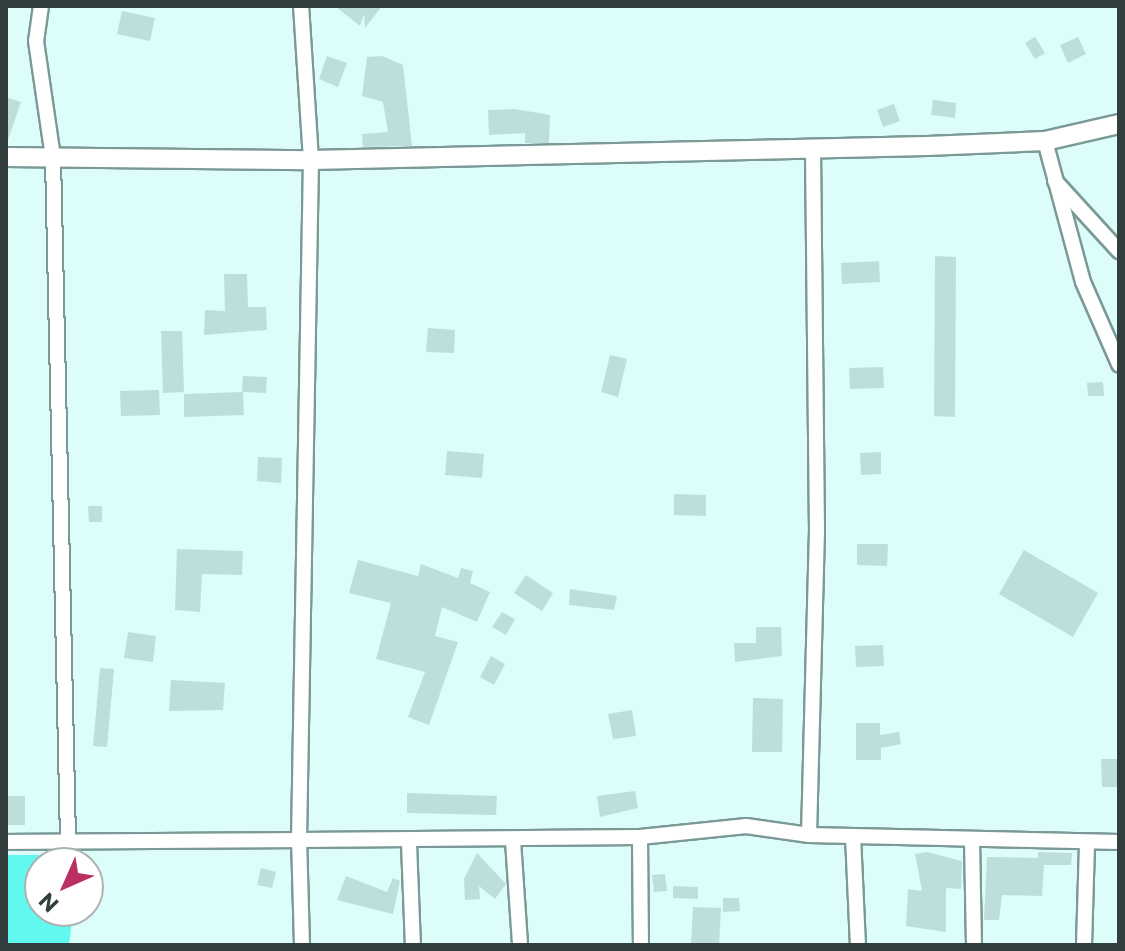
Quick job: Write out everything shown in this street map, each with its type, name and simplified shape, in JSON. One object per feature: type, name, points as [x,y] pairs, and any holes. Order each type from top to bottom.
[{"type":"main road","points":[[6,157],[311,160],[813,148],[1045,141],[1119,124]]},
{"type":"street","points":[[41,6],[36,41],[53,158],[68,842]]},
{"type":"street","points":[[301,6],[311,160],[299,840],[302,945]]},
{"type":"street","points":[[1045,141],[1049,173],[1083,282],[1119,364]]},
{"type":"street","points":[[809,835],[817,547],[813,148]]},
{"type":"street","points":[[1049,173],[1119,251]]},
{"type":"street","points":[[6,842],[513,841],[640,837],[746,826],[809,835],[1119,842]]},
{"type":"street","points":[[853,836],[858,945]]},
{"type":"street","points":[[640,837],[641,945]]},
{"type":"street","points":[[513,841],[520,945]]},
{"type":"street","points":[[972,841],[974,945]]},
{"type":"street","points":[[1084,945],[1087,842]]},
{"type":"street","points":[[409,843],[413,945]]},
{"type":"shaded area","points":[[6,855],[24,855],[24,927],[71,927],[69,945],[6,945]]},
{"type":"building","points":[[335,6],[382,6],[365,28],[364,14],[360,26]]},
{"type":"building","points":[[122,11],[155,18],[150,41],[117,34]]},
{"type":"building","points":[[1035,37],[1045,53],[1035,59],[1025,43]]},
{"type":"building","points":[[1078,37],[1086,54],[1068,63],[1060,45]]},
{"type":"building","points":[[327,56],[347,63],[338,87],[319,79]]},
{"type":"building","points":[[382,56],[403,65],[412,146],[363,147],[362,134],[388,132],[383,102],[362,96],[367,57]]},
{"type":"building","points":[[6,97],[21,102],[8,140],[6,140]]},
{"type":"building","points":[[933,100],[956,103],[955,118],[931,115]]},
{"type":"building","points":[[894,104],[900,121],[883,127],[877,110]]},
{"type":"building","points":[[515,109],[550,115],[549,143],[525,143],[525,133],[489,135],[488,110]]},
{"type":"building","points":[[935,256],[956,257],[955,417],[934,416]]},
{"type":"building","points":[[879,261],[880,282],[842,284],[841,263]]},
{"type":"building","points":[[224,274],[247,274],[248,307],[266,307],[267,330],[204,335],[205,310],[225,311]]},
{"type":"building","points":[[428,328],[455,330],[454,353],[426,352]]},
{"type":"building","points":[[161,331],[182,331],[184,392],[163,393]]},
{"type":"building","points":[[610,355],[627,359],[618,397],[601,392]]},
{"type":"building","points":[[883,367],[884,388],[850,389],[849,368]]},
{"type":"building","points":[[243,376],[267,377],[266,393],[242,392]]},
{"type":"building","points":[[1103,382],[1104,396],[1088,396],[1087,383]]},
{"type":"building","points":[[159,390],[160,415],[121,416],[120,391]]},
{"type":"building","points":[[243,392],[244,415],[184,417],[184,394]]},
{"type":"building","points":[[447,451],[484,454],[482,478],[445,475]]},
{"type":"building","points":[[881,452],[881,474],[861,475],[860,453]]},
{"type":"building","points":[[258,457],[282,458],[281,483],[257,481]]},
{"type":"building","points":[[674,494],[706,495],[706,516],[674,515]]},
{"type":"building","points":[[88,506],[102,506],[102,522],[89,522]]},
{"type":"building","points":[[857,544],[888,544],[887,566],[857,565]]},
{"type":"building","points":[[177,549],[243,551],[242,575],[202,574],[200,612],[175,610]]},
{"type":"building","points":[[1024,550],[1098,593],[1073,637],[999,594]]},
{"type":"building","points":[[358,560],[418,576],[421,564],[458,578],[461,568],[473,571],[470,583],[490,592],[477,622],[442,607],[435,636],[458,642],[429,725],[408,717],[425,672],[376,659],[391,603],[349,593]]},
{"type":"building","points":[[526,575],[553,593],[542,611],[514,593]]},
{"type":"building","points":[[570,589],[617,596],[614,610],[569,605]]},
{"type":"building","points":[[502,612],[515,619],[506,635],[492,627]]},
{"type":"building","points":[[756,627],[781,627],[782,656],[735,662],[734,643],[756,643]]},
{"type":"building","points":[[128,632],[156,636],[153,662],[124,658]]},
{"type":"building","points":[[883,645],[884,666],[856,667],[855,646]]},
{"type":"building","points":[[491,656],[505,664],[494,685],[480,677]]},
{"type":"building","points":[[100,668],[114,669],[107,747],[93,746]]},
{"type":"building","points":[[171,680],[225,683],[223,710],[169,711]]},
{"type":"building","points":[[753,698],[783,699],[782,752],[752,752]]},
{"type":"building","points":[[632,710],[636,736],[613,739],[608,714]]},
{"type":"building","points":[[856,723],[880,723],[880,735],[899,732],[901,744],[881,748],[881,760],[856,760]]},
{"type":"building","points":[[1101,759],[1119,759],[1119,787],[1102,787]]},
{"type":"building","points":[[635,791],[638,808],[600,817],[597,796]]},
{"type":"building","points":[[407,793],[497,796],[496,815],[407,813]]},
{"type":"building","points":[[6,796],[25,796],[25,825],[6,825]]},
{"type":"building","points":[[927,852],[962,861],[961,889],[946,888],[946,932],[906,926],[908,889],[922,891],[915,854]]},
{"type":"building","points":[[1038,852],[1072,853],[1071,865],[1044,865],[1042,896],[1002,895],[999,920],[984,920],[987,857],[1038,858]]},
{"type":"building","points":[[477,853],[506,884],[495,899],[479,886],[480,899],[465,900],[464,879]]},
{"type":"building","points":[[261,868],[276,872],[272,888],[257,885]]},
{"type":"building","points":[[665,874],[667,891],[654,892],[652,875]]},
{"type":"building","points":[[346,876],[387,892],[393,878],[400,881],[393,914],[337,900]]},
{"type":"building","points":[[673,886],[698,887],[698,899],[673,898]]},
{"type":"building","points":[[723,898],[739,898],[740,911],[723,912]]},
{"type":"building","points":[[693,907],[721,908],[719,945],[691,945]]}]
